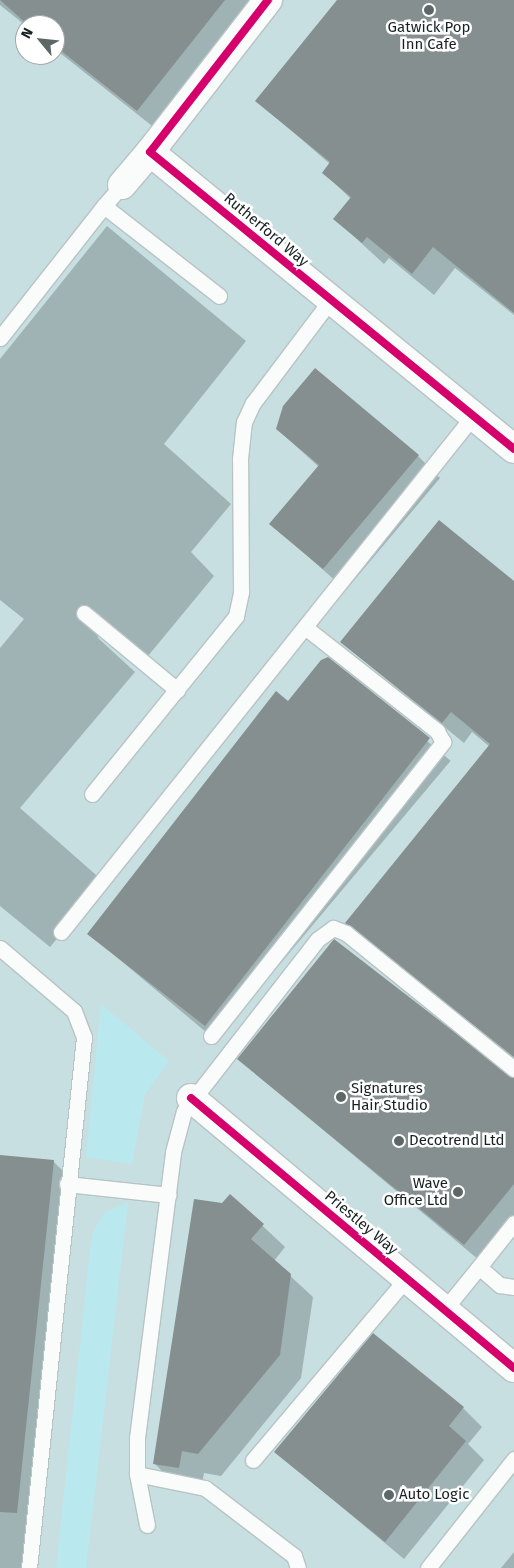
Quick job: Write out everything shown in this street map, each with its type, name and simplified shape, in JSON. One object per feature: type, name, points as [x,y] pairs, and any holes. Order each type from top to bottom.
[{"type":"street","points":[[122,185],[150,152],[268,0]]},
{"type":"street","name":"Rutherford Way","points":[[150,152],[330,301],[514,449]]},
{"type":"street","name":"Priestley Way","points":[[191,1098],[514,1368]]},
{"type":"lane","points":[[0,338],[122,185]]},
{"type":"lane","points":[[104,206],[219,296]]},
{"type":"lane","points":[[92,794],[226,630],[238,609],[240,443],[248,413],[330,301]]},
{"type":"lane","points":[[61,932],[473,416]]},
{"type":"lane","points":[[84,613],[177,690]]},
{"type":"lane","points":[[211,1036],[443,742],[438,731],[305,627]]},
{"type":"lane","points":[[147,1525],[137,1474],[137,1438],[178,1128],[191,1098],[318,939],[333,928],[346,933],[514,1069]]},
{"type":"lane","points":[[0,948],[81,1021],[83,1049],[67,1184],[29,1568]]},
{"type":"lane","points":[[67,1184],[168,1194]]},
{"type":"lane","points":[[444,1310],[514,1223]]},
{"type":"lane","points":[[479,1267],[500,1285],[514,1287]]},
{"type":"lane","points":[[253,1460],[406,1279]]},
{"type":"lane","points":[[428,1568],[514,1459]]},
{"type":"lane","points":[[137,1474],[205,1488],[294,1556],[298,1568]]},
{"type":"shaded area","points":[[0,0],[514,0],[514,1568],[0,1568]]},
{"type":"shaded area","points":[[101,1004],[169,1061],[145,1094],[132,1164],[86,1157]]},
{"type":"shaded area","points":[[128,1203],[86,1568],[56,1568],[92,1233],[105,1212]]},
{"type":"building","points":[[0,0],[225,0],[137,111],[65,54],[65,15],[17,15]]},
{"type":"building","points":[[337,0],[514,0],[514,313],[433,247],[412,274],[367,237],[362,243],[333,219],[351,197],[322,173],[330,162],[255,101]]},
{"type":"building","points":[[315,368],[419,455],[323,569],[269,524],[319,465],[276,429],[283,406]]},
{"type":"building","points":[[439,520],[514,581],[514,1057],[345,923],[490,744],[451,712],[442,723],[340,642]]},
{"type":"building","points":[[328,657],[430,738],[205,1026],[87,934],[276,691],[288,701],[321,660]]},
{"type":"building","points":[[334,939],[514,1078],[514,1184],[464,1245],[237,1059]]},
{"type":"building","points":[[0,1155],[54,1160],[17,1513],[0,1512]]},
{"type":"building","points":[[230,1194],[264,1224],[251,1239],[291,1274],[280,1355],[198,1454],[182,1451],[179,1468],[153,1464],[194,1199],[222,1203]]},
{"type":"building","points":[[373,1333],[464,1407],[449,1426],[466,1441],[385,1542],[274,1452]]},
{"type":"cycle path","points":[[268,0],[150,152],[514,449]]},
{"type":"cycle path","points":[[191,1098],[514,1368]]},
{"type":"place","name":"Gatwick Pop Inn Cafe","points":[[429,10]]},
{"type":"place","name":"Signatures Hair Studio","points":[[341,1097]]},
{"type":"place","name":"Decotrend Ltd","points":[[399,1141]]},
{"type":"place","name":"Wave Office Ltd","points":[[458,1192]]},
{"type":"place","name":"Auto Logic","points":[[389,1495]]}]
